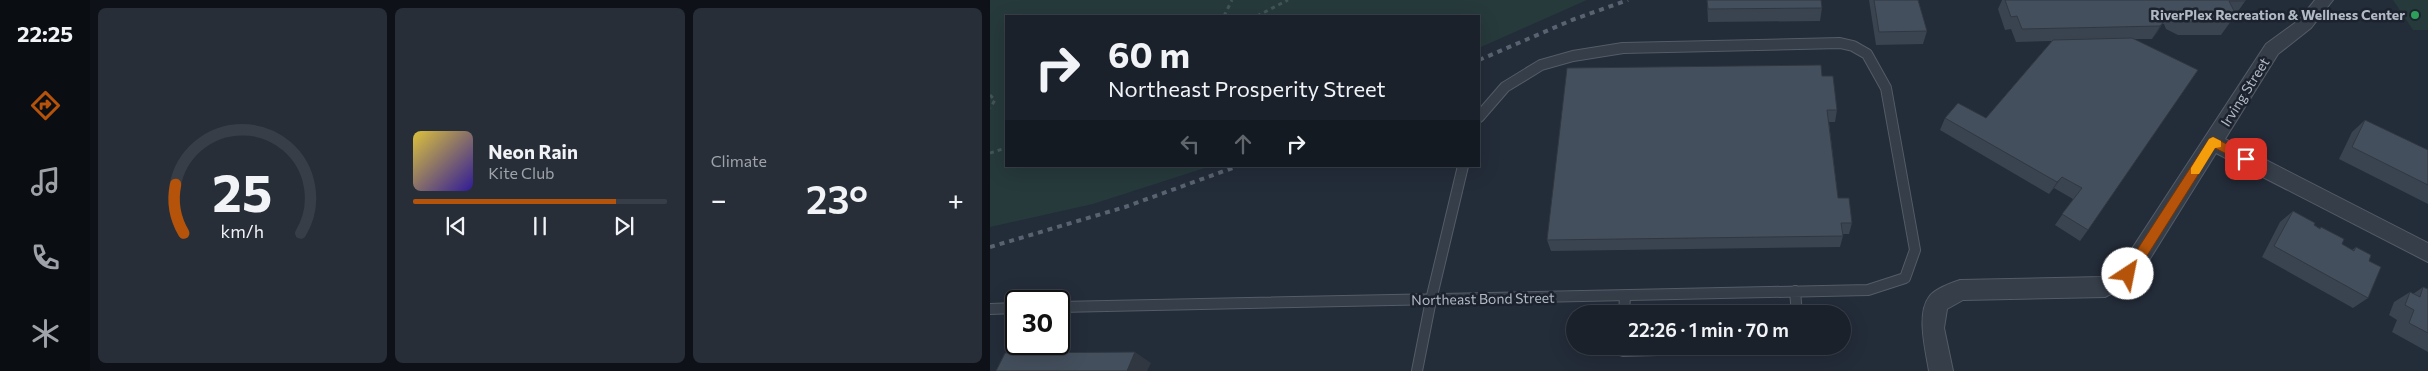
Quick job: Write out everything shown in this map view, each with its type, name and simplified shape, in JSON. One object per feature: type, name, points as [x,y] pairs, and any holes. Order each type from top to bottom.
[{"type":"street","name":"Irving Street","points":[[1941,371],[1934,328],[1937,303],[1960,290],[2105,287],[2128,274],[2272,50],[2305,24],[2325,0]]},
{"type":"street","points":[[2213,142],[2428,253]]},
{"type":"lane","name":"Northeast Bond Street","points":[[1070,307],[1868,290],[1906,278],[1915,250],[1886,88],[1867,54],[1853,46],[1840,43],[1623,48],[1573,56],[1541,65],[1505,87],[1480,116]]},
{"type":"lane","points":[[1417,371],[1431,300],[1463,167]]},
{"type":"lane","points":[[1795,291],[1796,305]]},
{"type":"lane","points":[[1624,305],[1625,296]]},
{"type":"lane","points":[[990,308],[1005,308]]},
{"type":"path","points":[[1224,15],[1232,0]]},
{"type":"path","points":[[1259,15],[1288,0]]},
{"type":"path","points":[[990,95],[995,100],[990,108]]},
{"type":"path","points":[[990,153],[1005,148]]},
{"type":"shaded area","points":[[990,0],[1587,0],[1480,48],[1480,15],[1005,15],[1005,167],[1208,167],[1093,204],[990,227]]},
{"type":"shaded area","name":"RiverPlex Recreation & Wellness Center","points":[[2393,0],[2428,0],[2428,30],[2413,30]]},
{"type":"building","points":[[1707,0],[1821,0],[1822,8],[1708,9]]},
{"type":"building","points":[[1874,0],[1918,0],[1927,31],[1879,32]]},
{"type":"building","points":[[2005,0],[2246,0],[2229,1],[2236,15],[2231,22],[2186,22],[2175,16],[2173,11],[2161,12],[2165,20],[2160,26],[2022,29],[2017,16],[2011,17]]},
{"type":"building","points":[[2132,38],[2198,70],[2088,230],[2062,214],[2082,188],[2062,177],[2057,182],[1945,118],[1958,103],[1986,118],[2053,40]]},
{"type":"building","points":[[1821,65],[1822,76],[1833,76],[1837,110],[1827,110],[1838,198],[1849,198],[1852,223],[1841,223],[1843,236],[1547,240],[1567,68]]},
{"type":"building","points":[[2365,120],[2428,150],[2428,185],[2352,147]]},
{"type":"building","points":[[2293,211],[2315,223],[2314,225],[2320,229],[2321,227],[2344,239],[2342,244],[2354,251],[2356,247],[2371,255],[2369,261],[2381,267],[2368,298],[2274,246]]},
{"type":"building","points":[[2423,287],[2428,289],[2428,333],[2409,323],[2414,310],[2405,305],[2410,292],[2420,297]]},
{"type":"building","points":[[1070,352],[1135,352],[1127,371],[996,371],[1005,353],[1005,355],[1070,355]]},
{"type":"railway","points":[[1480,60],[1572,20],[1628,0]]},
{"type":"railway","points":[[990,247],[1125,207],[1235,167]]},
{"type":"slow traffic","points":[[2195,171],[2213,142],[2217,144]]},
{"type":"place","name":"RiverPlex Recreation & Wellness Center","points":[[2415,15]]},
{"type":"route","points":[[2128,274],[2157,232],[2213,142],[2246,159]]}]
